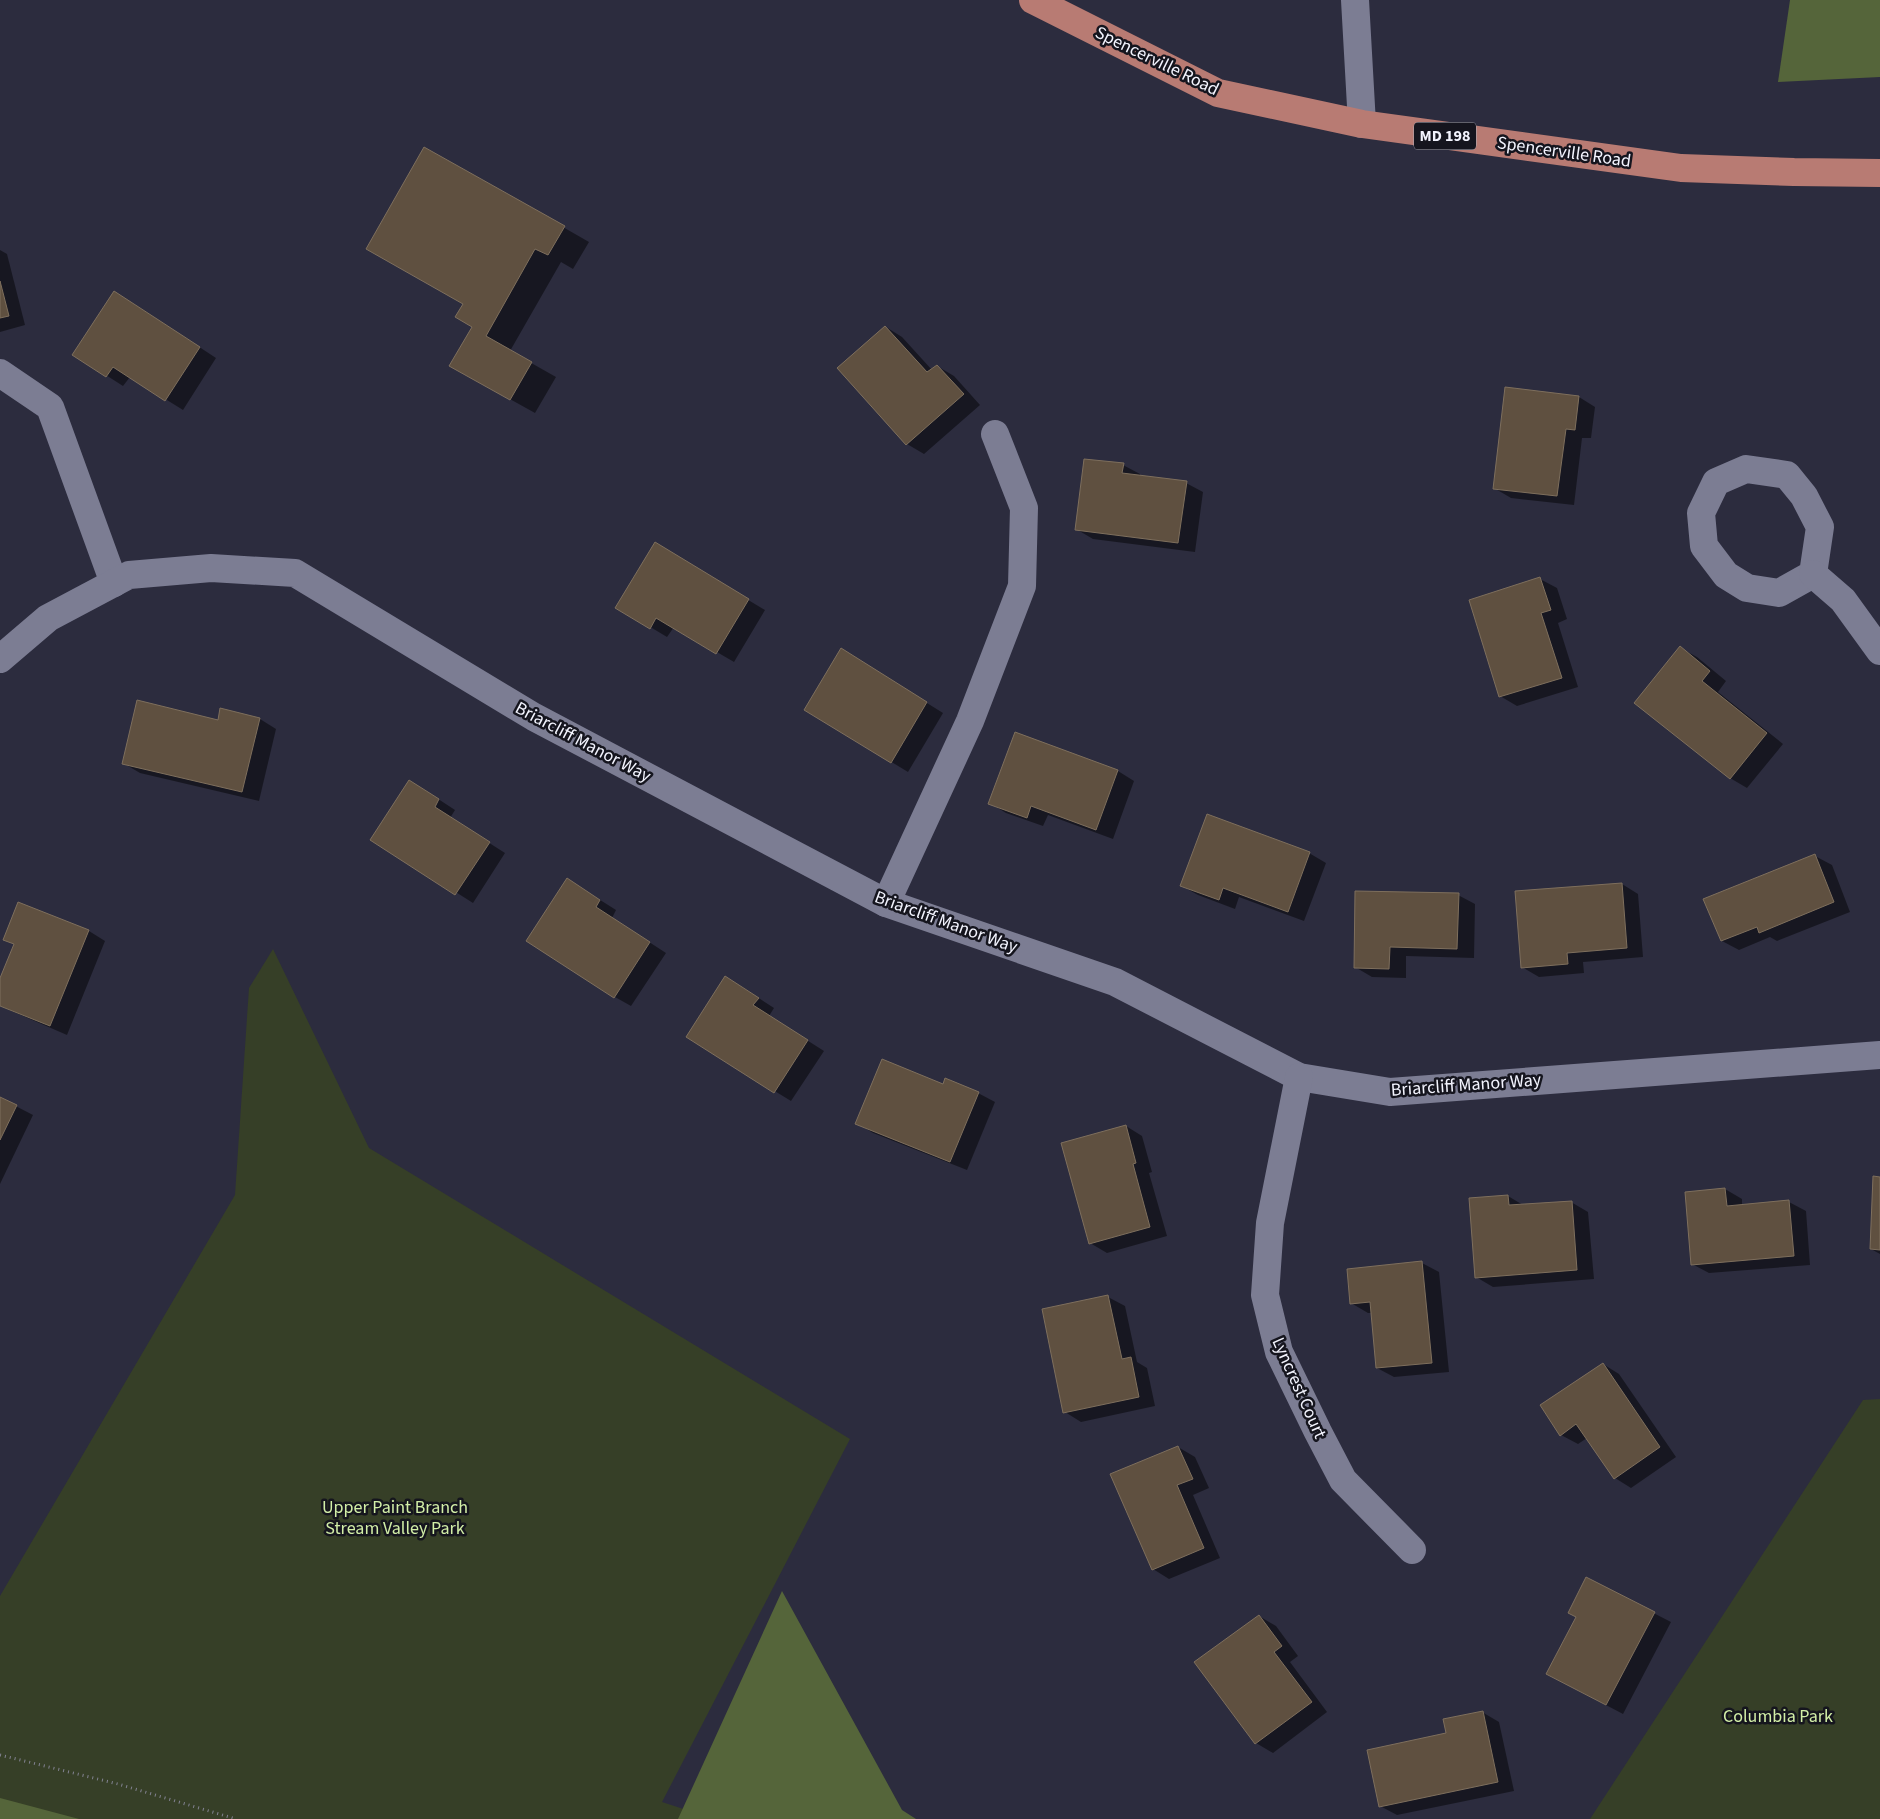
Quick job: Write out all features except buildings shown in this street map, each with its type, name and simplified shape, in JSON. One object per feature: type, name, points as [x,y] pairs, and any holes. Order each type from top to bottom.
[{"type":"main road","name":"Spencerville Road","points":[[1033,0],[1218,93],[1362,124],[1681,168],[1880,173]]},
{"type":"street","points":[[1355,0],[1362,124]]},
{"type":"street","points":[[0,373],[50,407],[114,583]]},
{"type":"street","points":[[886,903],[970,722],[1022,586],[1024,508],[995,434]]},
{"type":"street","points":[[1746,469],[1787,475],[1804,496],[1820,528],[1813,574],[1779,593],[1747,588],[1726,575],[1704,546],[1701,514],[1716,482],[1746,469]]},
{"type":"street","name":"Briarcliff Manor Way","points":[[0,660],[48,618],[129,575],[211,568],[295,574],[534,717],[886,903],[1116,982],[1299,1077],[1390,1092],[1880,1055]]},
{"type":"street","points":[[1813,574],[1843,600],[1880,651]]},
{"type":"street","name":"Lyncrest Court","points":[[1299,1077],[1270,1223],[1265,1295],[1279,1352],[1343,1480],[1412,1550]]},
{"type":"path","points":[[0,1755],[118,1784],[236,1819]]},
{"type":"green space","points":[[1790,0],[1880,0],[1880,77],[1778,82]]},
{"type":"green space","name":"Upper Paint Branch Stream Valley Park","points":[[273,949],[369,1148],[850,1439],[662,1802],[714,1819],[0,1819],[0,1596],[235,1195],[249,988]]},
{"type":"green space","name":"Columbia Park","points":[[1880,1399],[1880,1819],[1590,1819],[1863,1400]]},
{"type":"green space","points":[[782,1591],[902,1810],[916,1819],[678,1819]]},
{"type":"green space","points":[[0,1798],[79,1819],[0,1819]]}]
